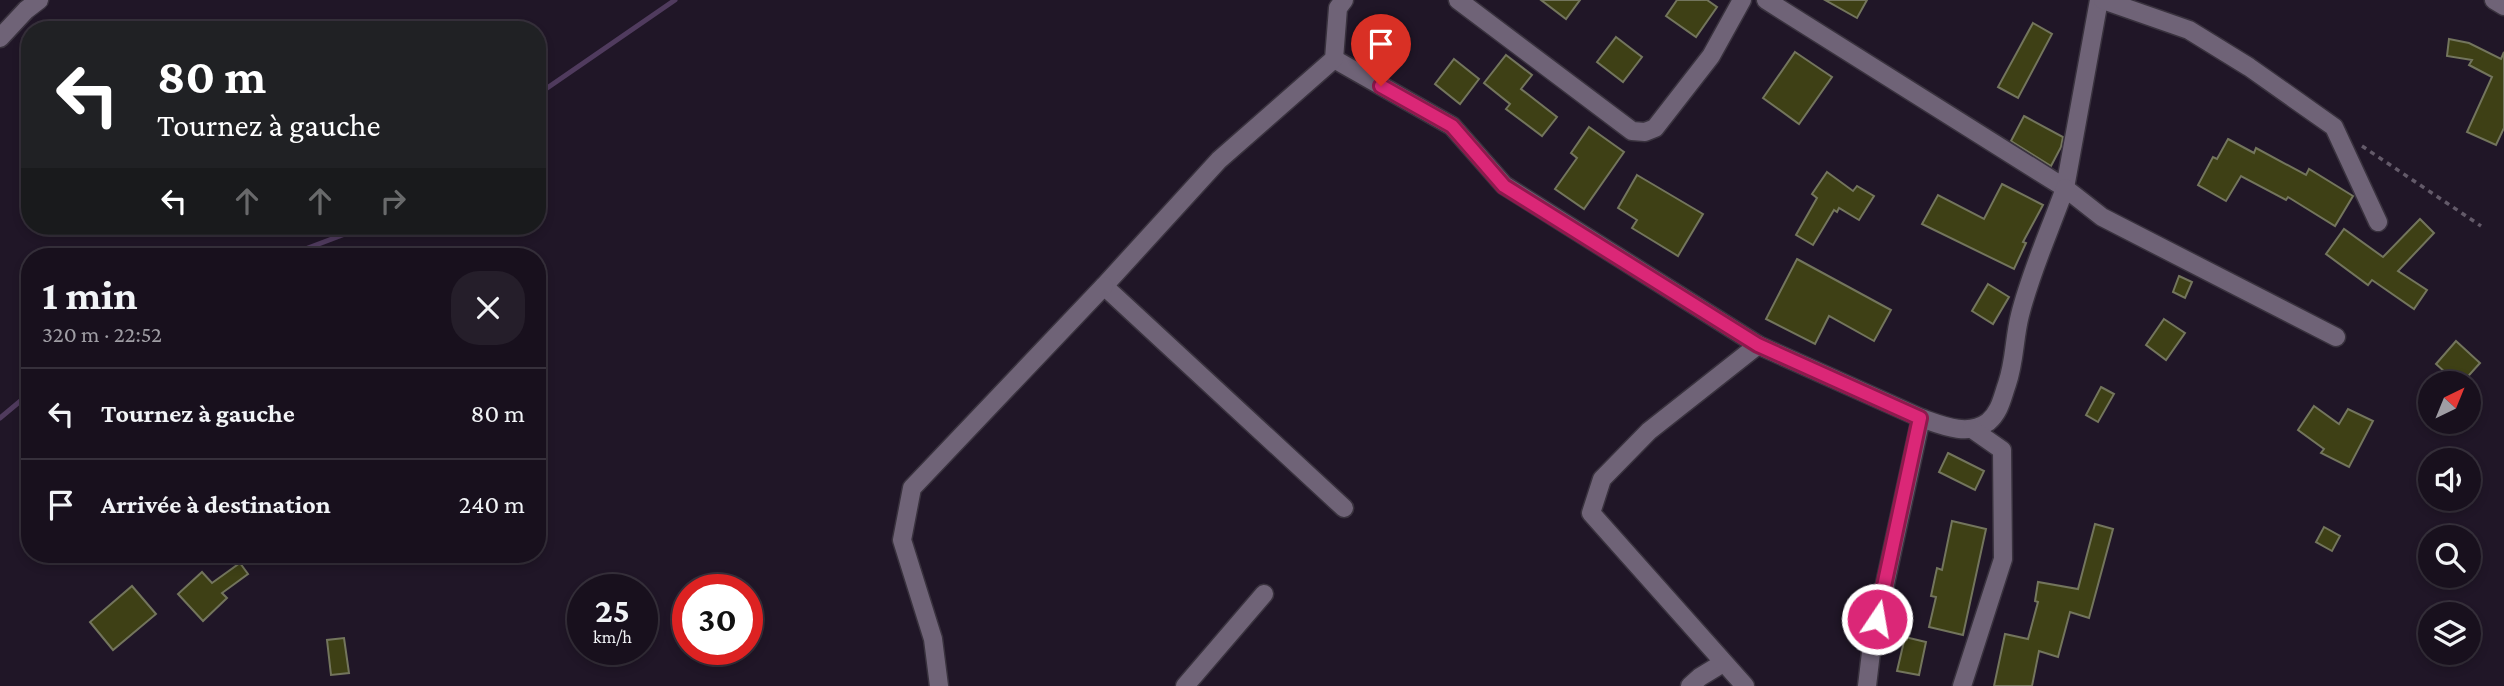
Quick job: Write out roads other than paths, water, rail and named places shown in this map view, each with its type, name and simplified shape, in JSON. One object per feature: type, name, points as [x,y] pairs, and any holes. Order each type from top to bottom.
[{"type":"street","points":[[0,38],[38,0]]},
{"type":"street","points":[[939,686],[933,639],[902,540],[912,488],[1104,286],[1219,160],[1334,59],[1338,8],[1344,0]]},
{"type":"street","points":[[1458,0],[1632,131],[1645,132],[1655,128],[1711,56],[1742,0]]},
{"type":"street","points":[[1766,0],[2065,188],[2102,218],[2336,337]]},
{"type":"street","points":[[1334,59],[1452,126],[1504,186],[1758,345],[1920,418],[1948,427],[1972,429],[1987,423],[1998,410],[2014,365],[2019,318],[2044,239],[2053,224],[2065,188],[2101,0],[2189,30],[2249,67],[2334,127],[2378,222]]},
{"type":"street","points":[[2494,0],[2504,6]]},
{"type":"street","points":[[1104,286],[1344,508]]},
{"type":"street","points":[[1745,686],[1591,513],[1602,480],[1649,431],[1758,345]]},
{"type":"street","points":[[1867,686],[1872,644],[1920,418]]},
{"type":"street","points":[[1962,686],[2003,559],[2002,450],[1972,429]]},
{"type":"street","points":[[1185,686],[1264,594]]},
{"type":"street","points":[[1690,686],[1723,663]]},
{"type":"waterway","points":[[546,89],[675,0]]},
{"type":"waterway","points":[[308,248],[342,235]]},
{"type":"waterway","points":[[0,418],[21,400]]}]
